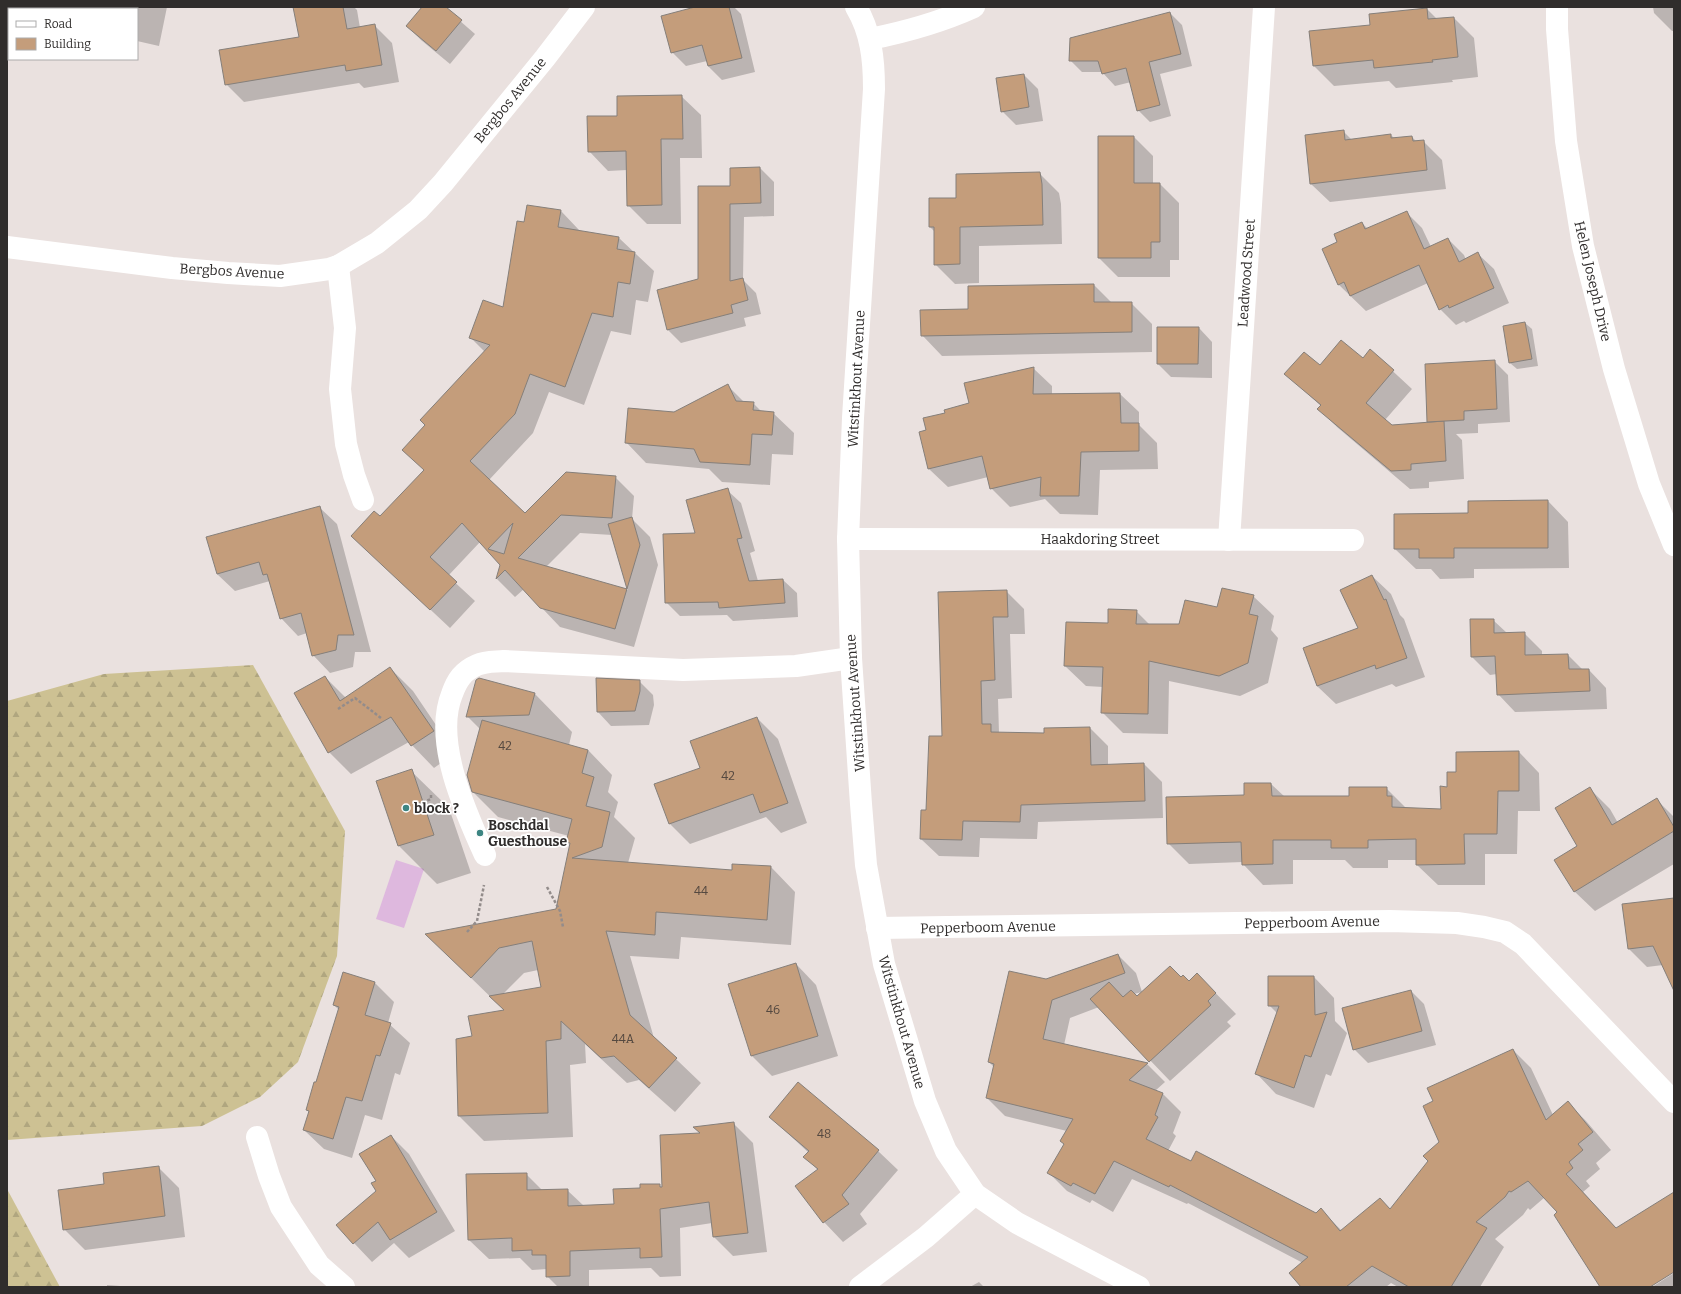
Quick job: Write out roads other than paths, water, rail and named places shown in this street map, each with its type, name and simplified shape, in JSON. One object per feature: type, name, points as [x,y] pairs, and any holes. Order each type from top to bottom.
[{"type":"street","name":"Bergbos Avenue","points":[[7,247],[172,268],[243,274],[280,276],[338,266],[377,243],[418,210],[443,183],[540,64],[584,7]]},
{"type":"street","name":"Witstinkhout Avenue","points":[[856,7],[870,39],[874,63],[874,88],[853,418],[848,539],[851,658],[866,865],[884,964],[925,1101],[946,1151],[975,1194],[1017,1223],[1139,1287]]},
{"type":"street","points":[[870,39],[892,35],[958,14],[974,7]]},
{"type":"street","name":"Leadwood Street","points":[[1229,540],[1264,7]]},
{"type":"street","name":"Helen Joseph Drive","points":[[1557,7],[1557,29],[1566,141],[1583,246],[1614,369],[1649,484],[1674,546]]},
{"type":"street","points":[[338,266],[345,328],[340,389],[346,444],[354,475],[363,500]]},
{"type":"street","name":"Haakdoring Street","points":[[848,539],[1353,540]]},
{"type":"street","points":[[485,855],[468,818],[458,788],[445,729],[447,706],[458,679],[471,668],[484,662],[504,661],[642,669],[724,669],[796,666],[851,658]]},
{"type":"street","name":"Pepperboom Avenue","points":[[877,928],[1390,921],[1457,923],[1484,927],[1506,932],[1523,944],[1674,1102]]},
{"type":"street","points":[[257,1137],[269,1176],[281,1207],[319,1264],[344,1287]]},
{"type":"street","points":[[860,1287],[926,1238],[975,1194]]},
{"type":"place","name":"block ?","points":[[406,808]]},
{"type":"place","name":"Boschdal Guesthouse","points":[[480,833]]}]
